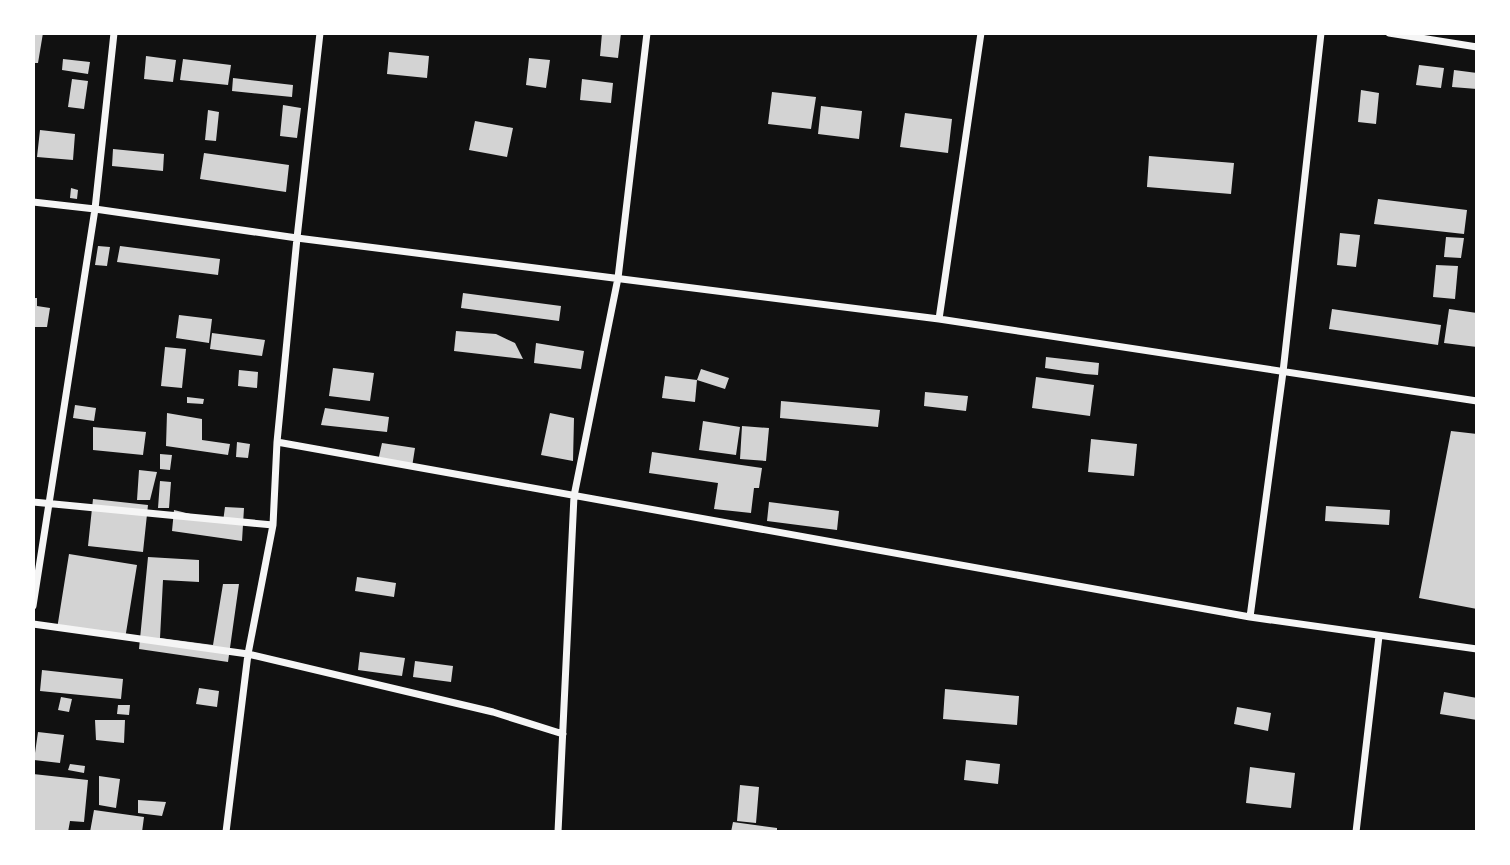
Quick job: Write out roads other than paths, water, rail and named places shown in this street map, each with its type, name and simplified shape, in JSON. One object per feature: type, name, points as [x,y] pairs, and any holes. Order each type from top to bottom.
[{"type":"street","points":[[33,606],[94,209],[114,33]]},
{"type":"street","points":[[226,832],[248,654],[273,525],[276,442],[320,33]]},
{"type":"street","points":[[558,832],[574,496],[618,278],[647,33]]},
{"type":"street","points":[[939,319],[981,33]]},
{"type":"street","points":[[1250,617],[1283,372],[1321,33]]},
{"type":"street","points":[[1389,33],[1477,47]]},
{"type":"street","points":[[33,202],[939,319],[1477,401]]},
{"type":"street","points":[[276,442],[1250,617],[1477,649]]},
{"type":"street","points":[[33,502],[273,525]]},
{"type":"street","points":[[33,624],[248,654],[493,712],[563,734]]},
{"type":"street","points":[[1356,832],[1379,636]]}]
